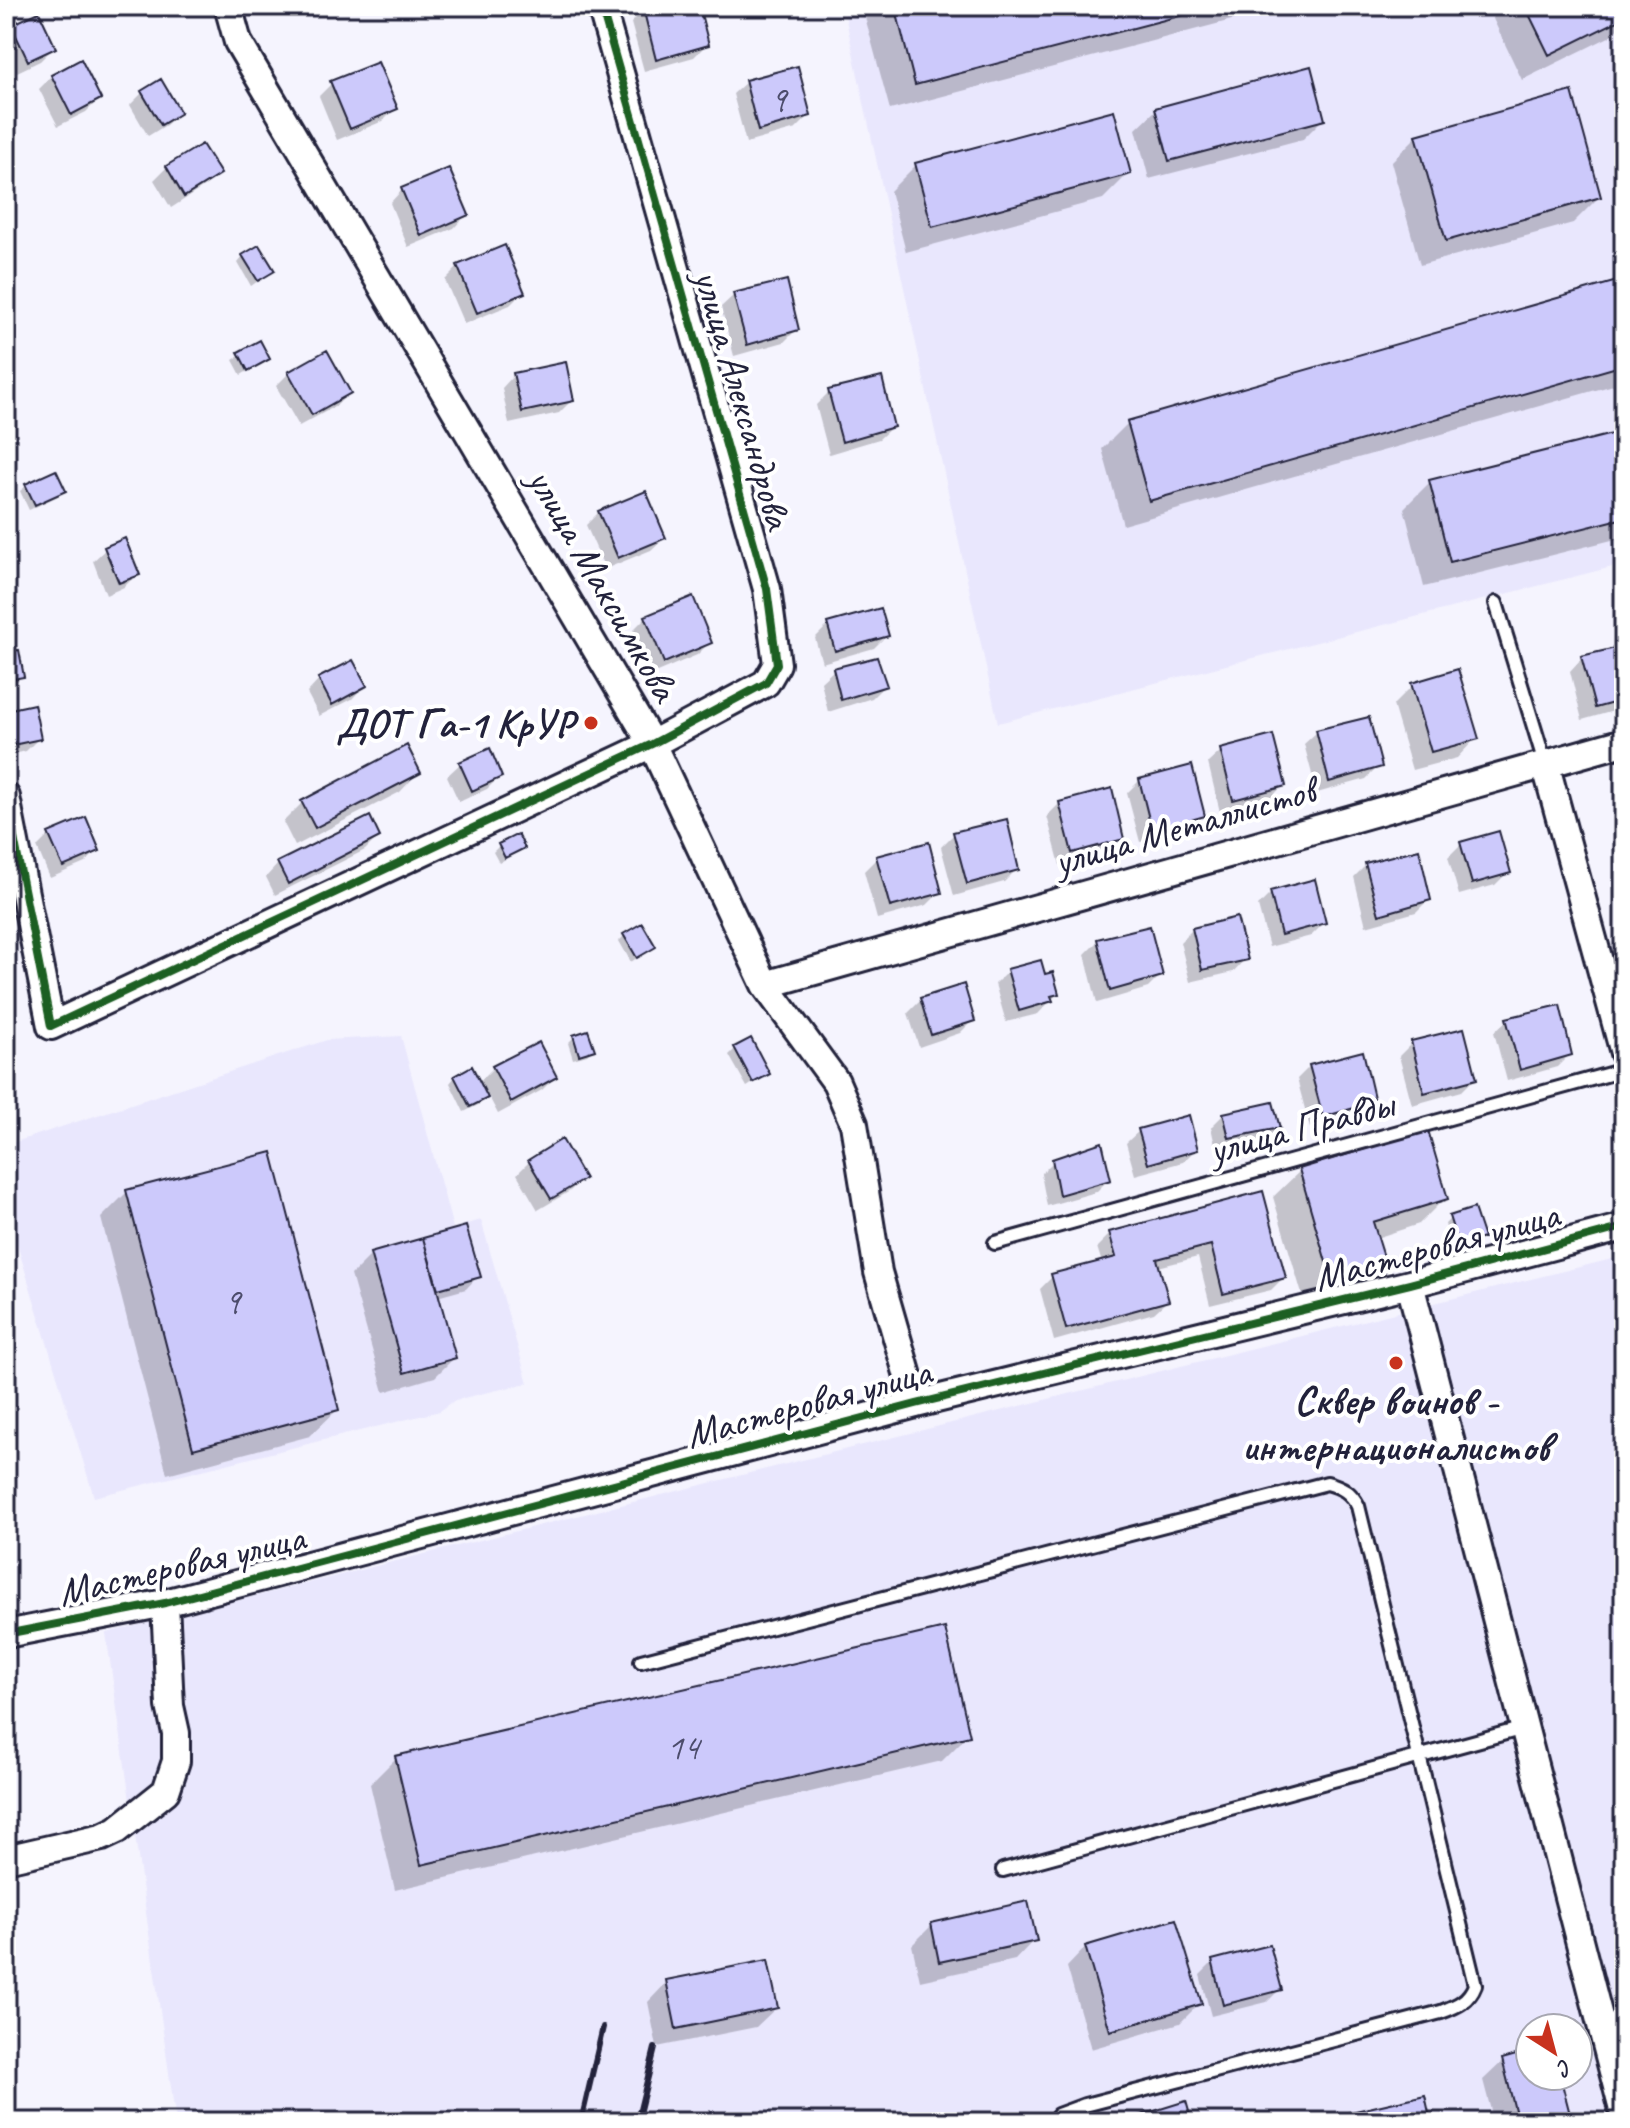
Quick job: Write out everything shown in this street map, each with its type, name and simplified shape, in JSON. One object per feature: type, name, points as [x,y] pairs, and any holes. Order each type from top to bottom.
[{"type":"street","name":"улица Максимкова","points":[[228,6],[238,42],[652,744],[765,985],[836,1082],[854,1124],[878,1272],[916,1404]]},
{"type":"street","name":"улица Александрова","points":[[6,797],[51,1026],[652,744],[766,683],[777,664],[767,589],[601,6]]},
{"type":"street","name":"улица Металлистов","points":[[765,985],[1624,742]]},
{"type":"street","points":[[1545,763],[1624,1053]]},
{"type":"street","name":"Мастеровая улица","points":[[6,1634],[165,1603],[916,1404],[1410,1284],[1624,1227]]},
{"type":"street","points":[[1410,1284],[1624,2114]]},
{"type":"street","points":[[6,1859],[102,1837],[117,1830],[166,1791],[176,1761],[176,1733],[170,1706],[165,1603]]},
{"type":"lane","points":[[1496,603],[1545,763]]},
{"type":"lane","name":"улица Правды","points":[[995,1243],[1624,1070]]},
{"type":"lane","points":[[641,1661],[1327,1483],[1345,1489],[1358,1506],[1475,1985],[1471,1995],[1463,2003],[1441,2012],[1085,2105],[1058,2115],[1053,2122]]},
{"type":"lane","points":[[1003,1870],[1524,1728]]},
{"type":"shaded area","points":[[843,6],[1624,6],[1624,564],[998,723]]},
{"type":"shaded area","points":[[401,1036],[453,1228],[481,1220],[528,1383],[455,1400],[440,1411],[94,1497],[6,1208],[6,1145],[327,1040]]},
{"type":"shaded area","points":[[1624,1256],[1624,2122],[176,2122],[106,1633]]},
{"type":"building","points":[[699,6],[709,45],[656,60],[643,8]]},
{"type":"building","points":[[895,6],[1218,6],[915,85]]},
{"type":"building","points":[[1525,6],[1624,6],[1624,18],[1549,55]]},
{"type":"building","points":[[39,12],[56,48],[28,61],[11,25]]},
{"type":"building","points":[[81,59],[101,99],[71,115],[51,75]]},
{"type":"building","points":[[378,62],[398,109],[350,129],[330,81]]},
{"type":"building","points":[[798,66],[811,116],[758,131],[745,80]]},
{"type":"building","points":[[1311,66],[1325,120],[1169,161],[1155,108]]},
{"type":"building","points":[[161,79],[181,113],[161,125],[141,91]]},
{"type":"building","points":[[1572,91],[1601,197],[1446,241],[1416,135]]},
{"type":"building","points":[[1114,110],[1131,174],[932,227],[915,163]]},
{"type":"building","points":[[202,144],[221,174],[184,197],[166,166]]},
{"type":"building","points":[[449,168],[469,215],[421,236],[401,188]]},
{"type":"building","points":[[259,245],[275,271],[258,281],[242,255]]},
{"type":"building","points":[[505,245],[525,293],[477,313],[457,265]]},
{"type":"building","points":[[1624,279],[1624,365],[1149,501],[1127,421]]},
{"type":"building","points":[[787,280],[799,330],[747,345],[733,293]]},
{"type":"building","points":[[260,340],[270,359],[248,371],[238,352]]},
{"type":"building","points":[[327,350],[351,393],[312,415],[288,372]]},
{"type":"building","points":[[566,362],[574,401],[522,412],[513,373]]},
{"type":"building","points":[[882,377],[894,427],[842,442],[828,390]]},
{"type":"building","points":[[1624,431],[1624,518],[1450,562],[1429,480]]},
{"type":"building","points":[[56,470],[66,491],[35,505],[25,484]]},
{"type":"building","points":[[646,491],[666,538],[618,558],[598,511]]},
{"type":"building","points":[[125,538],[140,575],[119,583],[104,547]]},
{"type":"building","points":[[693,596],[712,643],[664,663],[645,616]]},
{"type":"building","points":[[881,608],[889,636],[835,651],[827,623]]},
{"type":"building","points":[[1624,646],[1624,700],[1595,708],[1581,656]]},
{"type":"building","points":[[19,650],[24,677],[6,680],[6,652]]},
{"type":"building","points":[[877,657],[887,686],[841,700],[833,668]]},
{"type":"building","points":[[353,660],[367,686],[332,705],[318,678]]},
{"type":"building","points":[[1458,669],[1479,739],[1431,752],[1411,683]]},
{"type":"building","points":[[34,704],[41,739],[8,746],[6,710]]},
{"type":"building","points":[[1369,717],[1382,767],[1329,782],[1316,730]]},
{"type":"building","points":[[1273,735],[1286,786],[1233,800],[1220,749]]},
{"type":"building","points":[[407,745],[421,773],[315,828],[301,801]]},
{"type":"building","points":[[490,748],[502,777],[472,791],[459,762]]},
{"type":"building","points":[[1192,765],[1205,816],[1152,831],[1139,779]]},
{"type":"building","points":[[1112,788],[1124,839],[1072,853],[1059,802]]},
{"type":"building","points":[[370,816],[380,837],[288,884],[277,862]]},
{"type":"building","points":[[86,817],[100,851],[63,867],[48,833]]},
{"type":"building","points":[[1007,819],[1019,870],[967,884],[953,832]]},
{"type":"building","points":[[1499,831],[1511,873],[1472,884],[1460,842]]},
{"type":"building","points":[[518,834],[525,848],[505,858],[498,844]]},
{"type":"building","points":[[929,842],[942,893],[890,907],[876,856]]},
{"type":"building","points":[[1419,849],[1431,900],[1379,915],[1365,863]]},
{"type":"building","points":[[1315,879],[1326,923],[1281,935],[1270,891]]},
{"type":"building","points":[[1237,917],[1248,960],[1202,970],[1192,928]]},
{"type":"building","points":[[642,923],[656,947],[637,958],[623,934]]},
{"type":"building","points":[[1150,926],[1163,976],[1110,991],[1097,939]]},
{"type":"building","points":[[1041,960],[1045,974],[1053,972],[1059,994],[1051,996],[1053,1001],[1019,1011],[1007,969]]},
{"type":"building","points":[[964,984],[975,1021],[931,1035],[920,998]]},
{"type":"building","points":[[1560,1005],[1572,1055],[1520,1070],[1506,1018]]},
{"type":"building","points":[[1464,1028],[1477,1079],[1424,1093],[1411,1041]]},
{"type":"building","points":[[588,1030],[595,1050],[579,1055],[573,1035]]},
{"type":"building","points":[[751,1038],[770,1074],[753,1083],[734,1047]]},
{"type":"building","points":[[539,1042],[557,1077],[511,1102],[492,1066]]},
{"type":"building","points":[[1363,1051],[1375,1102],[1323,1117],[1309,1065]]},
{"type":"building","points":[[472,1066],[488,1098],[470,1107],[454,1076]]},
{"type":"building","points":[[1273,1102],[1280,1128],[1229,1138],[1223,1113]]},
{"type":"building","points":[[1189,1115],[1198,1150],[1148,1164],[1138,1129]]},
{"type":"building","points":[[1428,1130],[1448,1199],[1373,1222],[1388,1270],[1333,1286],[1299,1169]]},
{"type":"building","points":[[562,1139],[585,1179],[551,1199],[528,1160]]},
{"type":"building","points":[[1102,1142],[1111,1180],[1059,1195],[1052,1159]]},
{"type":"building","points":[[272,1152],[339,1410],[193,1449],[126,1190]]},
{"type":"building","points":[[1263,1191],[1286,1278],[1223,1294],[1211,1245],[1157,1259],[1169,1301],[1066,1329],[1051,1274],[1116,1257],[1109,1232]]},
{"type":"building","points":[[1474,1208],[1484,1238],[1458,1245],[1449,1216]]},
{"type":"building","points":[[466,1226],[481,1277],[438,1289],[423,1238]]},
{"type":"building","points":[[423,1238],[456,1358],[404,1373],[370,1253]]},
{"type":"building","points":[[945,1628],[970,1736],[421,1865],[395,1756]]},
{"type":"building","points":[[1028,1901],[1037,1941],[939,1962],[931,1923]]},
{"type":"building","points":[[1176,1919],[1202,2004],[1110,2031],[1085,1946]]},
{"type":"building","points":[[1270,1945],[1282,1990],[1223,2005],[1212,1960]]},
{"type":"building","points":[[768,1960],[778,2008],[676,2029],[666,1980]]},
{"type":"building","points":[[1514,2056],[1514,2092],[1564,2092],[1572,2122],[1518,2122],[1502,2059]]},
{"type":"building","points":[[1425,2095],[1431,2122],[1308,2122]]},
{"type":"building","points":[[1186,2101],[1192,2122],[1140,2122],[1138,2116]]},
{"type":"railway","points":[[581,2122],[603,2027]]},
{"type":"railway","points":[[637,2122],[655,2048]]},
{"type":"cycle path","points":[[6,797],[51,1026],[652,744],[766,683],[777,664],[767,589],[601,6]]},
{"type":"cycle path","points":[[6,1634],[165,1603],[916,1404],[1410,1284],[1624,1227]]},
{"type":"place","name":"ДОТ Га-1 КрУР","points":[[591,723]]},
{"type":"place","name":"Сквер воинов - интернационалистов","points":[[1396,1363]]}]
